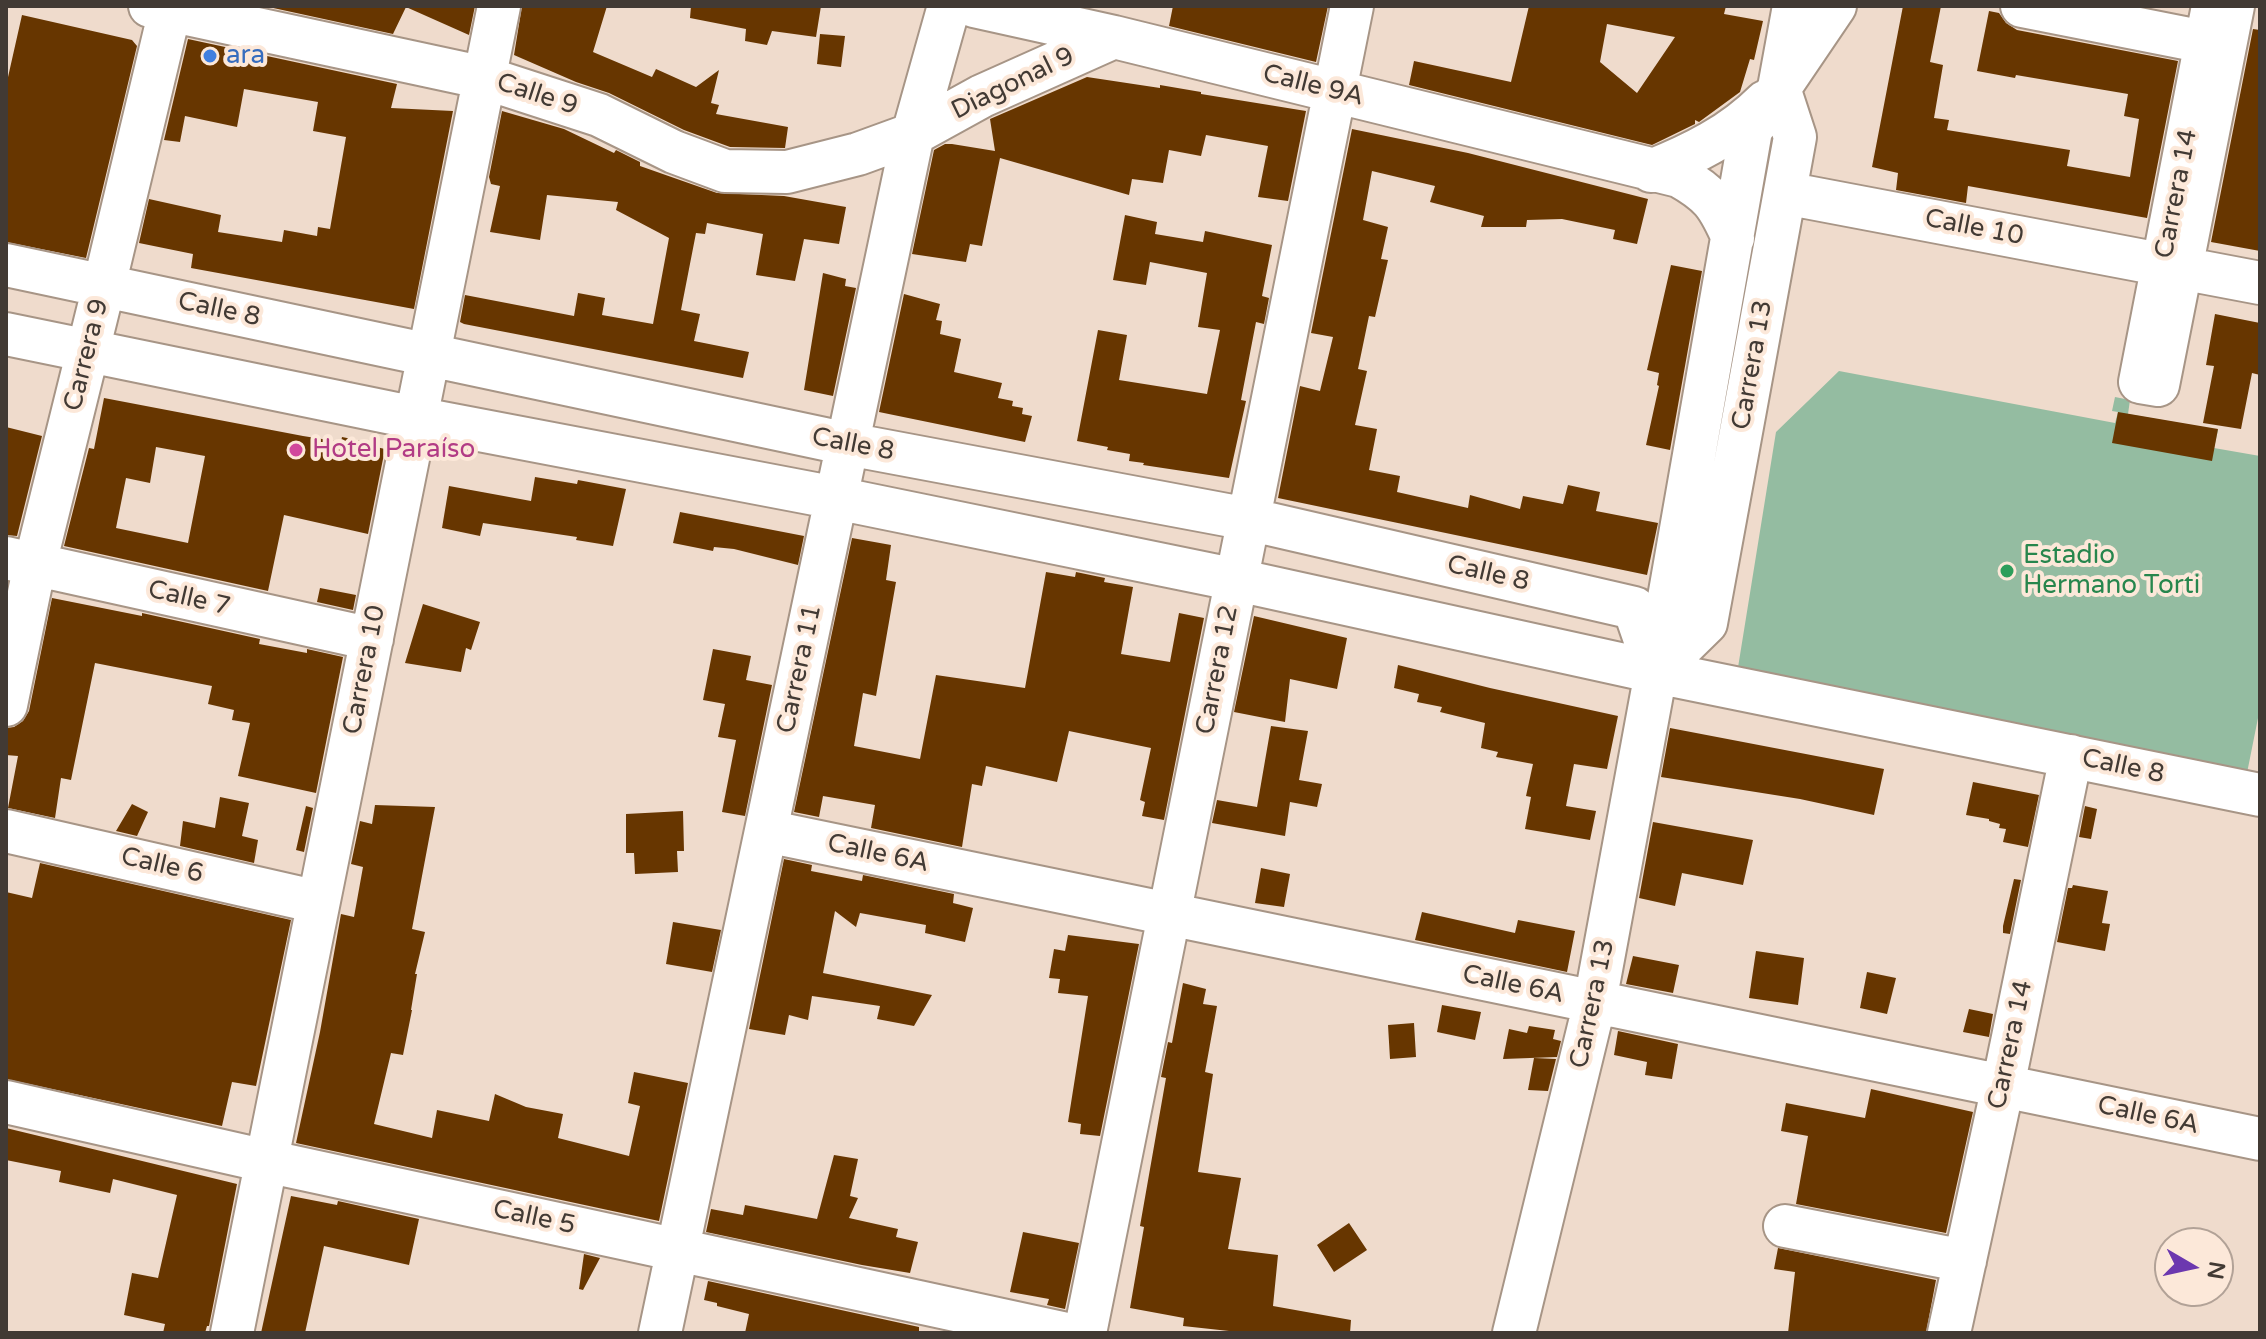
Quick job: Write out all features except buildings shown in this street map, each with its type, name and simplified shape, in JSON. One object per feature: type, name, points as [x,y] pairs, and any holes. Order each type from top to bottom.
[{"type":"street","name":"Carrera 10","points":[[232,1333],[499,6]]},
{"type":"street","name":"Carrera 11","points":[[660,1333],[913,134],[949,6]]},
{"type":"street","name":"Calle 9A","points":[[974,6],[1114,37],[1679,176],[1703,190],[1721,211],[1733,238]]},
{"type":"street","name":"Carrera 12","points":[[1085,1333],[1352,6]]},
{"type":"street","name":"Carrera 13","points":[[1514,1333],[1595,1002],[1751,130],[1779,88],[1794,6]]},
{"type":"street","points":[[1651,171],[1721,138],[1752,115],[1779,88],[1835,6]]},
{"type":"street","points":[[2022,6],[2214,32]]},
{"type":"street","name":"Carrera 14","points":[[2140,382],[2172,266],[2214,32],[2233,6]]},
{"type":"street","name":"Calle 9","points":[[163,7],[485,78],[599,115],[674,152],[725,171],[787,172],[858,154],[913,134]]},
{"type":"street","name":"Carrera 9","points":[[6,705],[21,561],[104,286],[163,7]]},
{"type":"street","name":"Diagonal 9","points":[[913,134],[982,96],[1114,37]]},
{"type":"street","name":"Carrera 13","points":[[1656,672],[1706,623],[1795,137],[1779,88]]},
{"type":"street","name":"Calle 10","points":[[1785,193],[2172,266]]},
{"type":"street","name":"Calle 8","points":[[6,265],[848,444],[1248,519],[1634,608],[1656,672]]},
{"type":"street","points":[[2172,266],[2260,283]]},
{"type":"street","name":"Calle 8","points":[[6,334],[1237,580],[1656,672],[2260,795]]},
{"type":"street","name":"Calle 7","points":[[21,561],[372,639]]},
{"type":"street","name":"Carrera 14","points":[[1949,1333],[2071,756]]},
{"type":"street","name":"Calle 6","points":[[6,831],[318,902]]},
{"type":"street","name":"Calle 6A","points":[[766,831],[2260,1139]]},
{"type":"street","name":"Calle 5","points":[[6,1102],[1062,1333]]},
{"type":"street","points":[[1785,1226],[1965,1261]]},
{"type":"green space","name":"Estadio Hermano Torti","points":[[1839,371],[2115,423],[2118,412],[2112,411],[2115,397],[2130,400],[2128,414],[2218,430],[2214,448],[2260,456],[2260,708],[2246,778],[1735,686],[1776,432]]},
{"type":"place","name":"ara","points":[[210,56]]},
{"type":"place","name":"Hotel Paraíso","points":[[296,450]]},
{"type":"place","name":"Estadio Hermano Torti","points":[[2007,571]]}]
